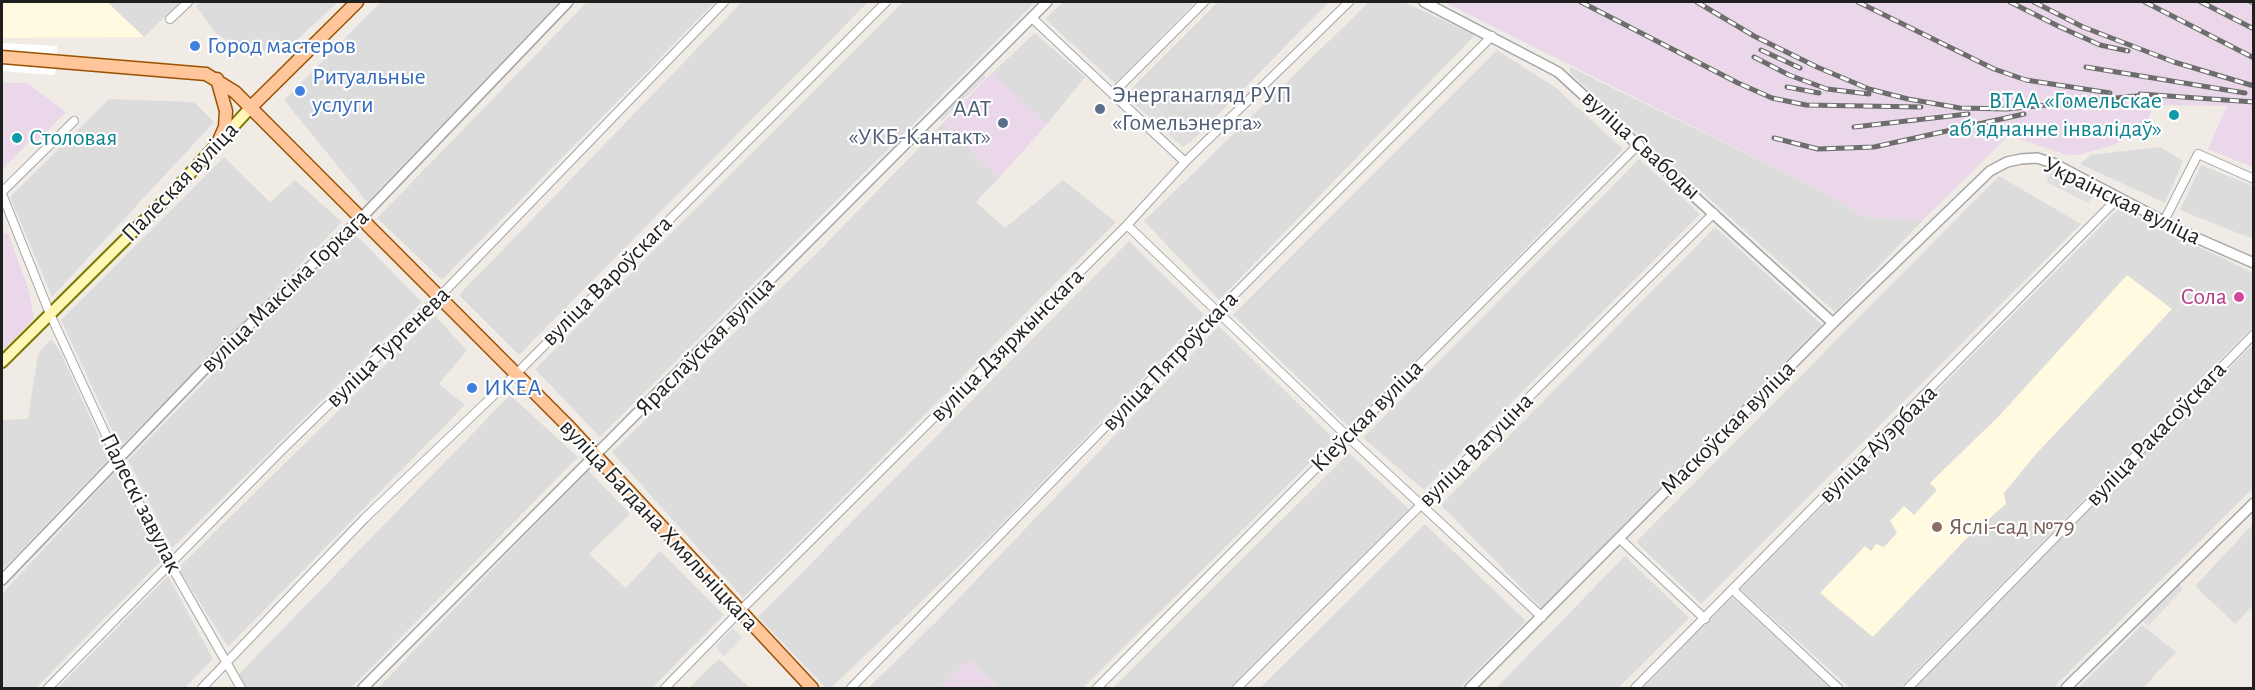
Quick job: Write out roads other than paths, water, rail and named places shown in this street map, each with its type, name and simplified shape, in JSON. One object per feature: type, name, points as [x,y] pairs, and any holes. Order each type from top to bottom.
[{"type":"main road","name":"Палеская вуліца","points":[[2,362],[357,2]]},
{"type":"main road","points":[[2,57],[206,74],[217,79],[226,111],[225,127],[218,143]]},
{"type":"main road","name":"вуліца Багдана Хмяльніцкага","points":[[217,79],[251,107],[516,374],[596,456],[812,688]]},
{"type":"street","points":[[170,19],[188,2]]},
{"type":"street","name":"вуліца Максіма Горкага","points":[[2,580],[224,348],[359,218],[568,2]]},
{"type":"street","name":"вуліца Тургенева","points":[[48,688],[439,296],[724,2]]},
{"type":"street","name":"вуліца Вароўскага","points":[[202,688],[365,518],[516,374],[886,2]]},
{"type":"street","name":"Яраслаўская вуліца","points":[[363,688],[1047,2]]},
{"type":"street","points":[[1113,93],[1204,2]]},
{"type":"street","name":"вуліца Дзяржынскага","points":[[665,688],[1127,225],[1185,162],[1349,2]]},
{"type":"street","name":"вуліца Свабоды","points":[[1424,2],[1558,72],[1640,144],[1833,323]]},
{"type":"street","points":[[1032,18],[1185,162]]},
{"type":"street","name":"вуліца Пятроўскага","points":[[851,688],[1218,311],[1492,36]]},
{"type":"street","points":[[2,193],[74,121]]},
{"type":"street","name":"Кіеўская вуліца","points":[[1097,688],[1640,144]]},
{"type":"street","points":[[2164,221],[2198,153],[2253,179]]},
{"type":"street","name":"Украінская вуліца","points":[[1990,171],[2007,162],[2037,158],[2053,163],[2164,221],[2253,262]]},
{"type":"street","name":"Маскоўская вуліца","points":[[1470,688],[1833,323],[1990,171]]},
{"type":"street","name":"Палескі завулак","points":[[2,193],[50,314],[117,459],[170,564],[241,688]]},
{"type":"street","name":"вуліца Аўэрбаха","points":[[1635,688],[2118,198]]},
{"type":"street","name":"вуліца Ватуціна","points":[[1238,688],[1714,213]]},
{"type":"street","points":[[1127,225],[1347,436],[1542,616]]},
{"type":"street","name":"вуліца Ракасоўскага","points":[[1908,688],[2253,334]]},
{"type":"street","points":[[2066,688],[2253,503]]},
{"type":"street","points":[[1619,538],[1705,619]]},
{"type":"street","points":[[1733,590],[1838,688]]},
{"type":"railway","points":[[1581,2],[1738,83],[1772,98],[1806,105],[1921,107]]},
{"type":"railway","points":[[1697,2],[1754,36],[1817,67],[1869,89],[1908,99],[1960,108],[2007,109],[2146,95]]},
{"type":"railway","points":[[1858,2],[1994,69],[2026,80],[2110,93]]},
{"type":"railway","points":[[2010,2],[2100,45],[2128,51]]},
{"type":"railway","points":[[2034,2],[2083,27],[2174,62],[2254,86]]},
{"type":"railway","points":[[2145,2],[2254,58]]},
{"type":"railway","points":[[2201,2],[2254,29]]},
{"type":"railway","points":[[1761,50],[1800,68]]},
{"type":"railway","points":[[1754,57],[1789,75],[1827,89],[1869,94]]},
{"type":"railway","points":[[2086,67],[2245,93]]},
{"type":"railway","points":[[1787,87],[1819,93]]},
{"type":"railway","points":[[2140,94],[2254,102]]},
{"type":"railway","points":[[1854,127],[1968,114]]},
{"type":"railway","points":[[1774,138],[1818,149],[1874,147],[2024,114]]},
{"type":"place","name":"Город мастеров","points":[[195,46]]},
{"type":"place","name":"Ритуальные услуги","points":[[300,91]]},
{"type":"place","name":"Энерганагляд РУП «Гомельэнерга»","points":[[1100,109]]},
{"type":"place","name":"ВТАА «Гомельскае абʼяднанне інвалідаў»","points":[[2174,115]]},
{"type":"place","name":"ААТ «УКБ-Кантакт»","points":[[1003,123]]},
{"type":"place","name":"Столовая","points":[[17,138]]},
{"type":"place","name":"Сола","points":[[2239,297]]},
{"type":"place","name":"ИКЕА","points":[[472,388]]},
{"type":"place","name":"Яслі-сад №79","points":[[1937,527]]}]
